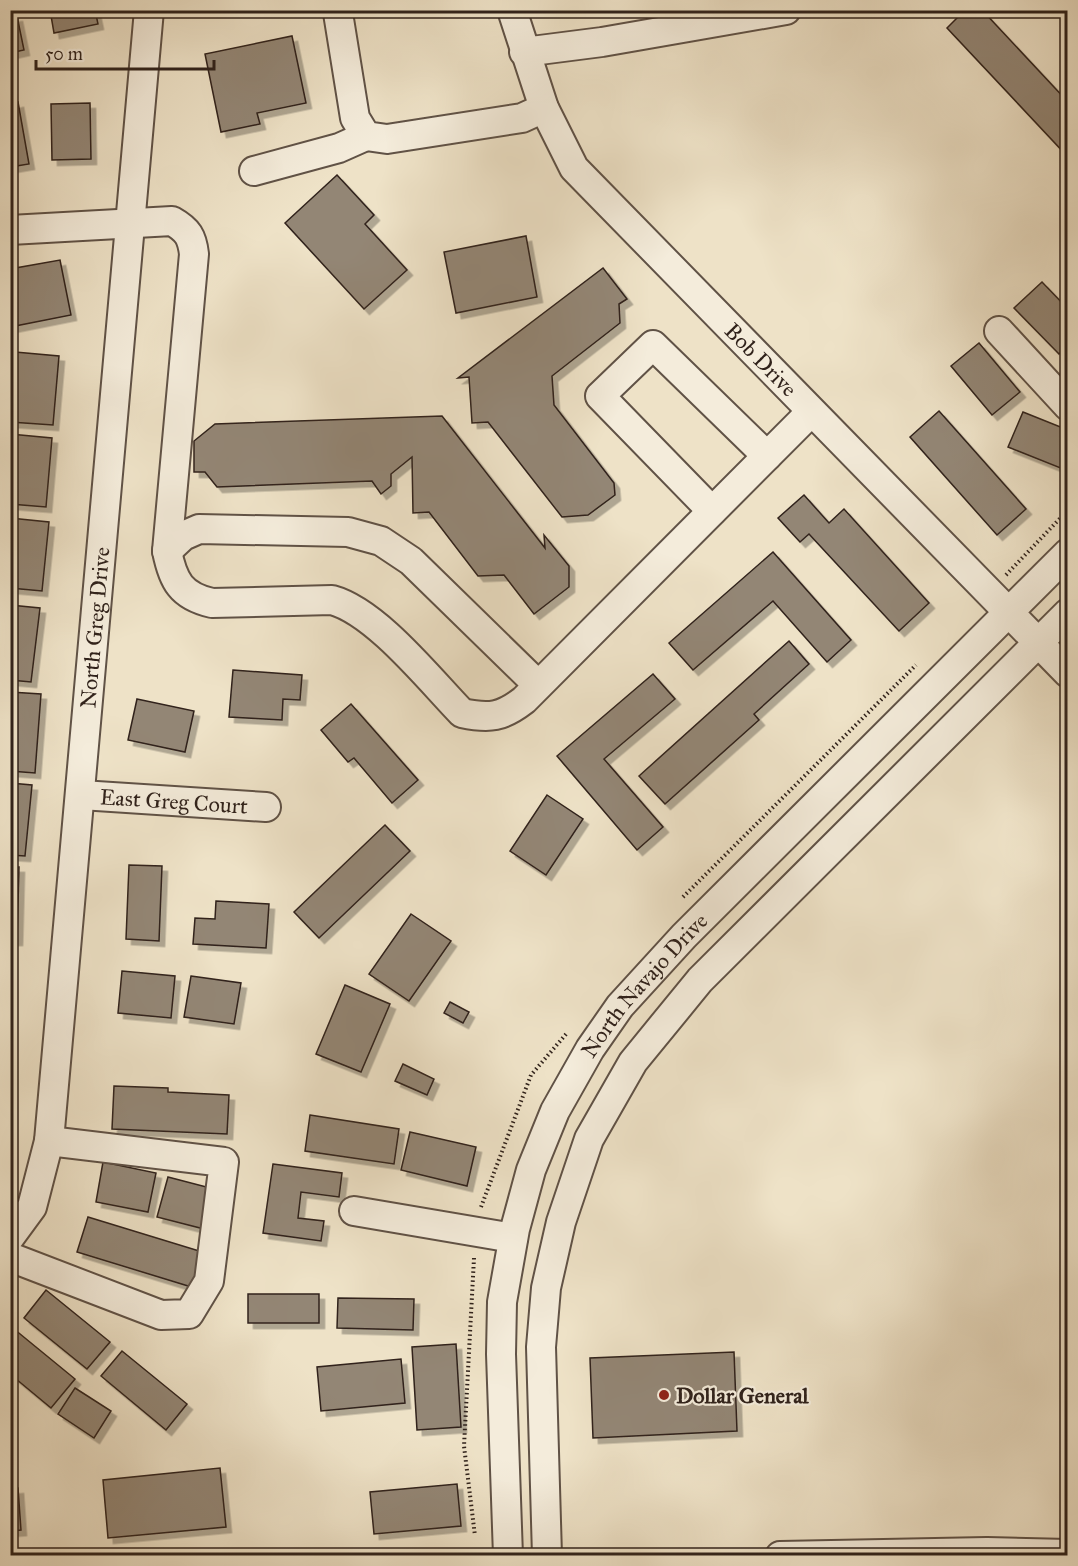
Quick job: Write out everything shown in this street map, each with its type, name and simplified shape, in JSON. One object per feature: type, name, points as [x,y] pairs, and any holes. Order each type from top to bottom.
[{"type":"street","name":"North Greg Drive","points":[[10,1237],[32,1207],[49,1141],[149,10]]},
{"type":"street","name":"Bob Drive","points":[[512,10],[544,108],[574,168],[1007,614],[1068,673]]},
{"type":"street","points":[[524,52],[602,42],[786,10]]},
{"type":"street","points":[[338,13],[355,118],[366,136]]},
{"type":"street","points":[[254,171],[339,148],[366,136],[387,139],[522,118],[544,108]]},
{"type":"street","points":[[10,230],[172,221],[186,228],[193,240],[194,254],[167,551],[175,579],[195,599],[212,603],[332,600],[348,604],[376,625],[462,713],[478,717],[507,712],[538,685],[811,412]]},
{"type":"street","points":[[999,331],[1068,406]]},
{"type":"street","points":[[712,511],[600,396],[653,345],[767,456]]},
{"type":"street","points":[[167,551],[183,536],[199,529],[348,532],[381,541],[411,561],[538,685]]},
{"type":"street","name":"North Navajo Drive","points":[[508,1556],[501,1354],[502,1302],[513,1238],[531,1170],[555,1111],[590,1049],[620,1006],[708,913],[1068,553]]},
{"type":"street","name":"North Navajo Drive","points":[[547,1556],[541,1347],[546,1288],[561,1222],[589,1139],[633,1062],[700,980],[1068,613]]},
{"type":"street","name":"East Greg Court","points":[[81,795],[266,807]]},
{"type":"street","points":[[708,913],[737,943]]},
{"type":"street","points":[[10,1257],[161,1315],[189,1314],[209,1281],[224,1162],[49,1141]]},
{"type":"street","points":[[354,1211],[513,1238]]},
{"type":"street","points":[[780,1556],[987,1552],[1068,1554]]},
{"type":"building","points":[[50,10],[95,10],[98,24],[54,33]]},
{"type":"building","points":[[965,10],[982,10],[1068,102],[1068,157],[947,28]]},
{"type":"building","points":[[17,16],[24,50],[10,53],[10,17]]},
{"type":"building","points":[[292,36],[306,103],[257,113],[260,124],[221,132],[205,54]]},
{"type":"building","points":[[18,102],[29,164],[10,167],[10,104]]},
{"type":"building","points":[[90,103],[91,159],[52,160],[51,104]]},
{"type":"building","points":[[337,175],[374,215],[365,224],[407,270],[364,309],[285,223]]},
{"type":"building","points":[[526,236],[537,297],[456,313],[444,252]]},
{"type":"building","points":[[60,260],[71,315],[10,327],[10,269]]},
{"type":"building","points":[[603,268],[627,299],[619,304],[620,323],[552,376],[554,405],[614,483],[615,495],[588,515],[562,517],[488,422],[472,423],[469,377],[458,378]]},
{"type":"building","points":[[1042,282],[1068,309],[1068,346],[1059,354],[1014,308]]},
{"type":"building","points":[[979,343],[1020,392],[992,415],[951,366]]},
{"type":"building","points":[[15,352],[59,356],[53,425],[10,422]]},
{"type":"building","points":[[939,411],[1026,509],[997,535],[910,437]]},
{"type":"building","points":[[1023,412],[1068,430],[1068,471],[1008,447]]},
{"type":"building","points":[[442,416],[545,548],[544,535],[569,566],[569,587],[534,614],[504,575],[478,576],[429,512],[413,513],[412,457],[391,474],[391,486],[381,494],[372,481],[217,487],[205,472],[194,472],[194,441],[215,424]]},
{"type":"building","points":[[10,434],[52,438],[46,507],[10,504]]},
{"type":"building","points":[[804,495],[829,523],[844,509],[929,603],[899,631],[809,534],[800,542],[778,518]]},
{"type":"building","points":[[10,518],[49,522],[42,591],[10,588]]},
{"type":"building","points":[[773,552],[851,640],[827,662],[773,601],[693,670],[669,643]]},
{"type":"building","points":[[10,605],[40,608],[31,682],[10,680]]},
{"type":"building","points":[[789,641],[809,664],[754,714],[759,720],[665,804],[639,776]]},
{"type":"building","points":[[233,670],[302,675],[300,700],[283,699],[282,720],[229,717]]},
{"type":"building","points":[[653,674],[675,699],[604,759],[663,827],[637,850],[557,756]]},
{"type":"building","points":[[10,692],[41,694],[35,773],[10,771]]},
{"type":"building","points":[[137,699],[194,711],[185,752],[128,740]]},
{"type":"building","points":[[351,704],[418,780],[392,803],[354,758],[348,762],[321,730]]},
{"type":"building","points":[[10,783],[32,785],[25,856],[10,855]]},
{"type":"building","points":[[547,795],[583,819],[546,875],[510,851]]},
{"type":"building","points":[[385,825],[410,851],[319,938],[294,912]]},
{"type":"building","points":[[129,865],[162,866],[159,941],[126,939]]},
{"type":"building","points":[[10,867],[19,867],[17,940],[10,940]]},
{"type":"building","points":[[216,901],[269,904],[266,948],[193,944],[195,918],[215,919]]},
{"type":"building","points":[[411,914],[451,941],[409,1001],[369,974]]},
{"type":"building","points":[[122,971],[175,976],[171,1018],[118,1013]]},
{"type":"building","points":[[191,976],[241,983],[234,1024],[184,1017]]},
{"type":"building","points":[[345,985],[390,1004],[361,1072],[316,1054]]},
{"type":"building","points":[[450,1002],[469,1012],[463,1023],[444,1013]]},
{"type":"building","points":[[403,1064],[434,1079],[427,1095],[395,1081]]},
{"type":"building","points":[[114,1086],[168,1088],[168,1092],[229,1095],[227,1134],[112,1129]]},
{"type":"building","points":[[310,1115],[399,1129],[394,1164],[305,1151]]},
{"type":"building","points":[[410,1132],[476,1147],[467,1186],[401,1170]]},
{"type":"building","points":[[103,1162],[156,1173],[148,1212],[96,1202]]},
{"type":"building","points":[[273,1164],[342,1173],[339,1197],[301,1192],[298,1218],[324,1221],[321,1241],[263,1233]]},
{"type":"building","points":[[168,1177],[218,1190],[208,1230],[157,1217]]},
{"type":"building","points":[[88,1217],[209,1254],[198,1289],[77,1252]]},
{"type":"building","points":[[46,1290],[110,1342],[87,1369],[24,1318]]},
{"type":"building","points":[[248,1294],[319,1294],[319,1323],[248,1323]]},
{"type":"building","points":[[338,1298],[414,1299],[413,1330],[337,1328]]},
{"type":"building","points":[[14,1329],[75,1379],[51,1408],[10,1374],[10,1333]]},
{"type":"building","points":[[456,1344],[461,1427],[417,1430],[412,1347]]},
{"type":"building","points":[[122,1351],[187,1404],[166,1430],[101,1376]]},
{"type":"building","name":"Dollar General","points":[[734,1352],[737,1431],[593,1438],[590,1358]]},
{"type":"building","points":[[401,1359],[405,1403],[321,1411],[317,1367]]},
{"type":"building","points":[[75,1388],[111,1411],[94,1438],[58,1414]]},
{"type":"building","points":[[220,1468],[226,1527],[108,1538],[103,1480]]},
{"type":"building","points":[[457,1484],[461,1526],[374,1534],[370,1492]]},
{"type":"building","points":[[18,1488],[21,1530],[10,1531],[10,1489]]},
{"type":"place","name":"Dollar General","points":[[664,1395]]}]
